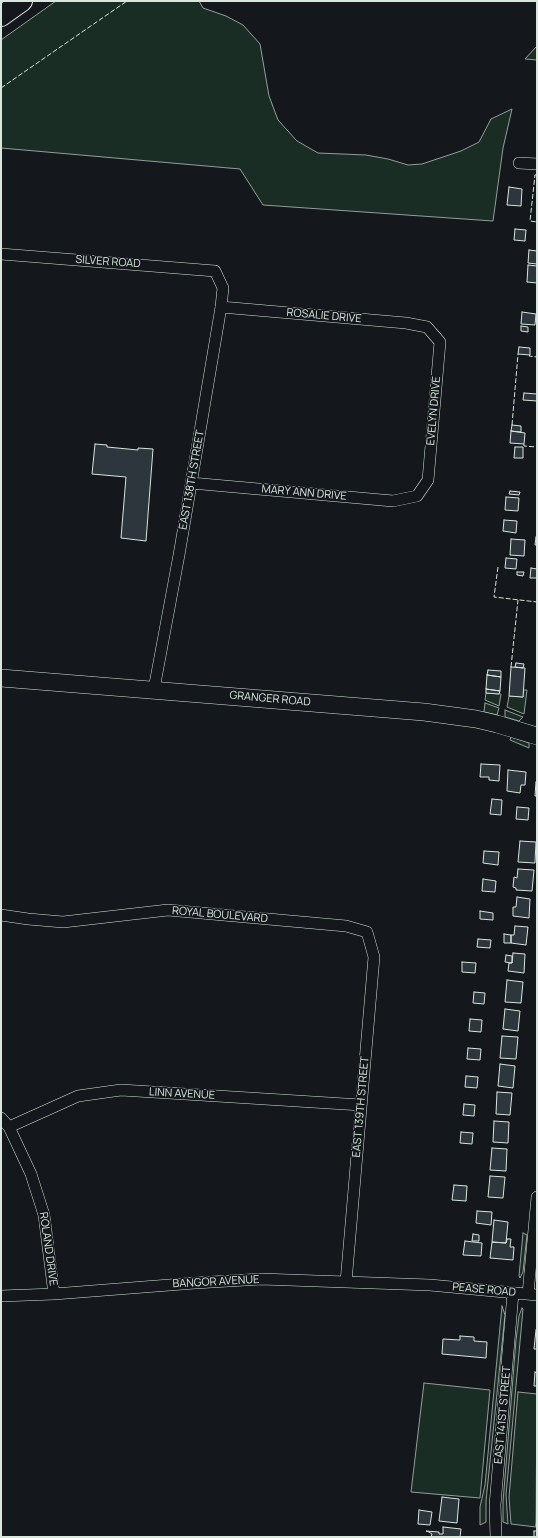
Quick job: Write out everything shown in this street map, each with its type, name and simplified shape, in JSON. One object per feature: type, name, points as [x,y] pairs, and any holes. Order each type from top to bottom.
[{"type":"highway","points":[[1,16],[22,1]]},
{"type":"main road","name":"GRANGER ROAD","points":[[1,678],[154,689],[432,713],[497,724],[537,736]]},
{"type":"street","points":[[519,163],[537,164]]},
{"type":"street","name":"SILVER ROAD","points":[[1,254],[214,271]]},
{"type":"street","name":"EAST 138TH STREET","points":[[154,689],[221,307],[223,288],[214,271]]},
{"type":"street","name":"ROSALIE DRIVE","points":[[221,307],[406,323],[427,327]]},
{"type":"street","name":"EVELYN DRIVE","points":[[417,496],[428,480],[440,342],[427,327]]},
{"type":"street","name":"MARY ANN DRIVE","points":[[191,483],[393,501],[417,496]]},
{"type":"street","name":"ROYAL BOULEVARD","points":[[1,915],[63,922],[168,910],[346,926],[367,932]]},
{"type":"street","name":"EAST 139TH STREET","points":[[346,1282],[374,957],[367,932]]},
{"type":"street","name":"LINN AVENUE","points":[[9,1127],[78,1096],[121,1090],[361,1105]]},
{"type":"street","name":"ROLAND DRIVE","points":[[1,1118],[9,1127],[31,1174],[44,1215],[54,1294]]},
{"type":"street","points":[[532,1295],[537,1197]]},
{"type":"street","name":"BANGOR AVENUE","points":[[1,1296],[54,1294],[261,1279],[430,1285]]},
{"type":"street","name":"PEASE ROAD","points":[[430,1285],[532,1295]]},
{"type":"street","name":"EAST 141ST STREET","points":[[496,1537],[495,1505],[513,1293]]},
{"type":"green space","points":[[56,1],[199,1],[203,8],[226,16],[243,25],[260,44],[269,96],[278,120],[297,141],[318,153],[366,155],[388,159],[408,165],[422,164],[461,151],[479,142],[491,119],[512,109],[503,148],[493,221],[263,205],[240,169],[1,148],[1,40]]},
{"type":"green space","points":[[537,46],[537,60],[525,59],[536,47]]},
{"type":"green space","points":[[523,690],[527,690],[524,714],[507,707],[509,696],[523,697]]},
{"type":"green space","points":[[486,693],[501,694],[499,706],[485,700]]},
{"type":"green space","points":[[485,703],[499,708],[497,715],[484,712]]},
{"type":"green space","points":[[505,710],[523,717],[519,721],[505,717]]},
{"type":"green space","points":[[511,737],[529,743],[529,748],[510,740]]},
{"type":"green space","points":[[523,1233],[527,1235],[523,1272],[520,1278],[519,1276]]},
{"type":"green space","points":[[502,1306],[505,1315],[486,1501],[486,1522],[480,1525],[480,1507],[485,1485]]},
{"type":"green space","points":[[522,1308],[506,1495],[508,1524],[503,1522],[503,1502],[516,1340],[519,1316]]},
{"type":"green space","points":[[424,1383],[490,1390],[480,1498],[411,1492]]},
{"type":"green space","points":[[518,1392],[537,1394],[536,1527],[511,1524],[509,1497]]},
{"type":"building","points":[[509,187],[522,189],[521,206],[507,205]]},
{"type":"building","points":[[515,229],[526,230],[525,241],[514,240]]},
{"type":"building","points":[[529,250],[537,251],[537,264],[528,263]]},
{"type":"building","points":[[528,265],[537,266],[537,283],[527,282]]},
{"type":"building","points":[[522,312],[536,314],[535,325],[521,324]]},
{"type":"building","points":[[521,326],[528,327],[528,332],[521,331]]},
{"type":"building","points":[[519,347],[530,348],[530,355],[518,354]]},
{"type":"building","points":[[524,393],[537,394],[537,401],[523,400]]},
{"type":"building","points":[[512,425],[521,426],[521,432],[511,431]]},
{"type":"building","points":[[511,431],[525,433],[524,444],[510,443]]},
{"type":"building","points":[[95,444],[107,445],[107,447],[138,450],[138,448],[153,449],[146,541],[121,538],[126,477],[92,474]]},
{"type":"building","points":[[515,447],[523,447],[523,458],[514,458]]},
{"type":"building","points":[[510,491],[520,492],[519,495],[509,494]]},
{"type":"building","points":[[506,497],[519,498],[518,511],[505,510]]},
{"type":"building","points":[[504,520],[517,521],[516,533],[503,531]]},
{"type":"building","points":[[536,537],[537,545],[535,545]]},
{"type":"building","points":[[511,539],[525,540],[524,556],[510,555]]},
{"type":"building","points":[[506,558],[517,559],[516,569],[505,568]]},
{"type":"building","points":[[531,568],[537,569],[537,578],[530,578]]},
{"type":"building","points":[[517,572],[524,572],[523,576],[517,575]]},
{"type":"building","points":[[516,663],[524,664],[523,668],[515,667]]},
{"type":"building","points":[[511,667],[525,668],[523,697],[509,696]]},
{"type":"building","points":[[488,670],[501,671],[501,677],[487,675]]},
{"type":"building","points":[[487,675],[501,677],[500,691],[486,689]]},
{"type":"building","points":[[486,689],[500,691],[499,694],[486,693]]},
{"type":"building","points":[[481,764],[500,765],[499,781],[489,780],[489,777],[480,777]]},
{"type":"building","points":[[508,770],[526,772],[525,785],[521,785],[520,793],[507,791]]},
{"type":"building","points":[[536,782],[537,796],[535,796]]},
{"type":"building","points":[[492,799],[502,800],[501,815],[490,814]]},
{"type":"building","points":[[517,807],[529,808],[528,820],[516,819]]},
{"type":"building","points":[[520,841],[536,842],[535,863],[518,862]]},
{"type":"building","points":[[484,851],[499,852],[498,865],[483,863]]},
{"type":"building","points":[[518,869],[534,870],[532,891],[516,890],[516,888],[513,887],[514,877],[517,878]]},
{"type":"building","points":[[483,879],[496,881],[495,892],[482,891]]},
{"type":"building","points":[[517,897],[530,899],[529,918],[513,916],[513,907],[516,907]]},
{"type":"building","points":[[480,911],[493,913],[493,920],[480,919]]},
{"type":"building","points":[[515,926],[528,927],[526,945],[511,943],[511,935],[514,935]]},
{"type":"building","points":[[504,934],[511,935],[511,943],[504,943]]},
{"type":"building","points":[[478,939],[491,940],[490,948],[477,947]]},
{"type":"building","points":[[513,953],[525,954],[524,973],[508,971],[509,963],[512,963]]},
{"type":"building","points":[[506,955],[512,956],[512,963],[505,962]]},
{"type":"building","points":[[462,962],[476,963],[475,973],[462,972]]},
{"type":"building","points":[[507,980],[523,982],[521,1003],[505,1002]]},
{"type":"building","points":[[474,992],[485,993],[484,1004],[473,1003]]},
{"type":"building","points":[[505,1009],[520,1011],[518,1031],[503,1029]]},
{"type":"building","points":[[470,1019],[482,1020],[481,1032],[469,1031]]},
{"type":"building","points":[[502,1036],[518,1037],[516,1059],[500,1058]]},
{"type":"building","points":[[468,1048],[481,1049],[480,1060],[467,1059]]},
{"type":"building","points":[[500,1064],[515,1066],[513,1088],[498,1086]]},
{"type":"building","points":[[466,1076],[478,1077],[477,1088],[465,1087]]},
{"type":"building","points":[[497,1092],[512,1093],[510,1115],[496,1114]]},
{"type":"building","points":[[464,1104],[475,1105],[474,1116],[463,1115]]},
{"type":"building","points":[[494,1121],[509,1122],[508,1143],[493,1142]]},
{"type":"building","points":[[461,1132],[473,1133],[472,1144],[460,1143]]},
{"type":"building","points":[[492,1148],[507,1149],[506,1171],[490,1170]]},
{"type":"building","points":[[490,1176],[505,1177],[503,1198],[488,1197]]},
{"type":"building","points":[[454,1185],[467,1186],[466,1201],[452,1200]]},
{"type":"building","points":[[477,1211],[492,1212],[491,1225],[476,1223]]},
{"type":"building","points":[[494,1220],[508,1222],[506,1243],[492,1242]]},
{"type":"building","points":[[473,1234],[479,1235],[479,1241],[472,1241]]},
{"type":"building","points":[[507,1239],[511,1239],[510,1247],[514,1247],[513,1260],[490,1258],[492,1242],[506,1243]]},
{"type":"building","points":[[465,1241],[482,1243],[481,1256],[463,1255]]},
{"type":"building","points":[[536,1330],[537,1349],[534,1349]]},
{"type":"building","points":[[460,1336],[474,1337],[474,1341],[487,1342],[486,1358],[442,1354],[443,1339],[460,1340]]},
{"type":"building","points":[[535,1372],[537,1373],[537,1386],[534,1386]]},
{"type":"building","points":[[442,1497],[459,1499],[457,1523],[439,1521]]},
{"type":"building","points":[[419,1510],[432,1512],[430,1525],[418,1524]]},
{"type":"building","points":[[443,1527],[461,1529],[460,1537],[431,1537],[432,1534],[426,1531],[439,1532],[439,1534],[443,1534]]},
{"type":"building","points":[[534,1531],[537,1531],[537,1537],[534,1537]]},
{"type":"fence","points":[[1,88],[127,1]]},
{"type":"fence","points":[[537,175],[535,175],[530,221],[537,222]]},
{"type":"fence","points":[[512,425],[518,354]]},
{"type":"fence","points":[[530,355],[529,356],[537,357]]},
{"type":"fence","points":[[524,444],[524,446],[537,447]]},
{"type":"fence","points":[[498,567],[494,597],[537,602]]},
{"type":"fence","points":[[511,667],[518,600]]},
{"type":"fence","points":[[536,1526],[537,1517]]}]
